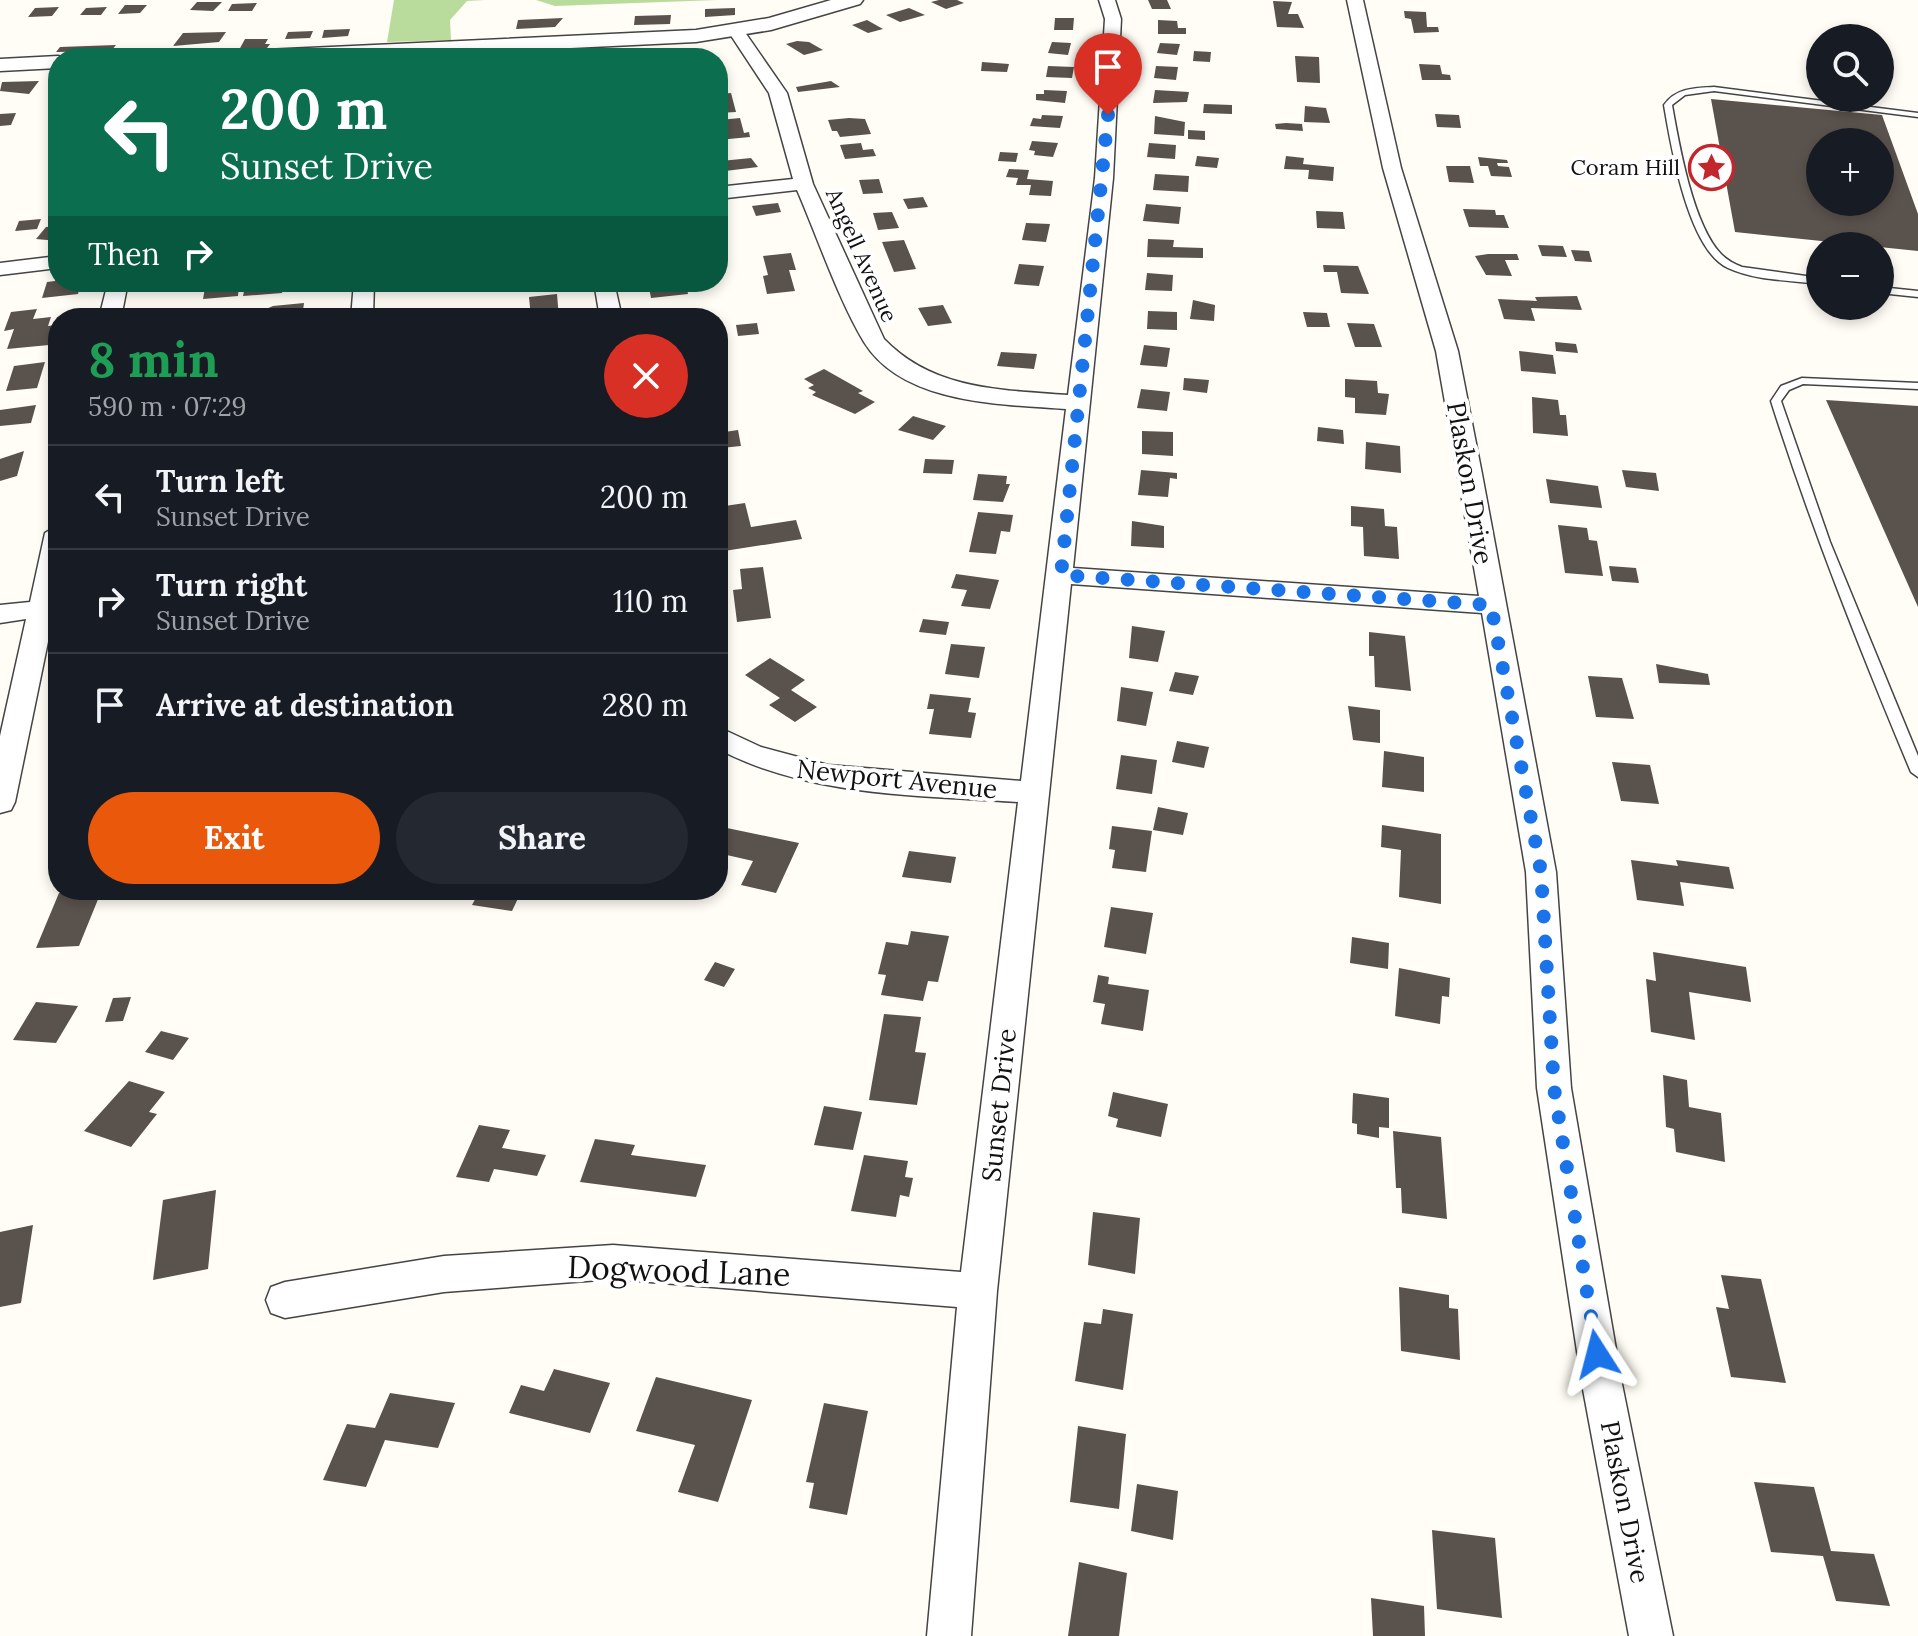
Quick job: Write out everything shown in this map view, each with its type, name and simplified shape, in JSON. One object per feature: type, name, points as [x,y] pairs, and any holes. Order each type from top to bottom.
[{"type":"street","points":[[477,48],[579,44],[736,31],[853,0]]},
{"type":"street","name":"Sunset Drive","points":[[949,1636],[978,1291],[1081,403],[1104,178],[1113,19],[1107,0]]},
{"type":"street","name":"Plaskon Drive","points":[[1355,0],[1392,168],[1447,351],[1541,872],[1556,1103],[1602,1384],[1651,1636]]},
{"type":"street","name":"Angell Avenue","points":[[736,31],[759,60],[778,93],[804,184],[874,341],[883,354],[898,365],[949,387],[1081,403]]},
{"type":"street","points":[[0,65],[48,63]]},
{"type":"street","points":[[728,192],[804,184]]},
{"type":"street","points":[[0,269],[48,263]]},
{"type":"street","points":[[0,802],[48,575]]},
{"type":"street","points":[[1061,575],[1491,605]]},
{"type":"street","points":[[0,614],[40,609]]},
{"type":"street","name":"Newport Avenue","points":[[728,743],[743,753],[808,773],[1035,793]]},
{"type":"street","name":"Dogwood Lane","points":[[285,1300],[444,1274],[613,1262],[978,1291]]},
{"type":"lane","points":[[1806,279],[1746,271],[1725,264],[1714,254],[1681,178],[1668,105],[1672,97],[1688,91],[1714,89],[1918,115]]},
{"type":"lane","points":[[1894,291],[1918,294]]},
{"type":"lane","points":[[1918,386],[1802,381],[1785,388],[1776,401],[1801,481],[1844,597],[1918,772]]},
{"type":"green space","points":[[394,0],[485,0],[467,1],[450,20],[451,40],[387,42]]},
{"type":"green space","points":[[536,0],[717,0],[555,6]]},
{"type":"building","points":[[1148,0],[1167,0],[1171,9],[1152,9]]},
{"type":"building","points":[[1273,1],[1292,2],[1288,14],[1298,14],[1304,28],[1277,27]]},
{"type":"building","points":[[197,2],[222,2],[213,11],[190,10]]},
{"type":"building","points":[[931,2],[964,3],[946,9]]},
{"type":"building","points":[[257,3],[252,11],[228,11],[232,4]]},
{"type":"building","points":[[125,5],[147,5],[140,13],[118,14]]},
{"type":"building","points":[[59,7],[52,16],[28,17],[35,8]]},
{"type":"building","points":[[107,7],[101,15],[80,15],[86,8]]},
{"type":"building","points":[[735,8],[735,15],[705,17],[705,9]]},
{"type":"building","points":[[909,8],[925,15],[900,22],[886,15]]},
{"type":"building","points":[[1404,11],[1426,12],[1427,27],[1438,27],[1439,32],[1414,33],[1411,19],[1405,18]]},
{"type":"building","points":[[671,15],[670,24],[634,25],[635,16]]},
{"type":"building","points":[[563,18],[555,27],[516,29],[518,20]]},
{"type":"building","points":[[1055,18],[1074,18],[1073,30],[1054,30]]},
{"type":"building","points":[[867,20],[883,29],[868,33],[852,25]]},
{"type":"building","points":[[1158,20],[1177,21],[1178,28],[1186,28],[1186,34],[1158,34]]},
{"type":"building","points":[[350,29],[348,36],[322,38],[324,30]]},
{"type":"building","points":[[313,31],[310,38],[285,39],[288,32]]},
{"type":"building","points":[[226,32],[219,42],[173,46],[183,33]]},
{"type":"building","points":[[245,39],[268,39],[265,44],[270,44],[267,48],[240,48]]},
{"type":"building","points":[[809,42],[823,50],[804,55],[786,44]]},
{"type":"building","points":[[1052,42],[1071,43],[1068,55],[1048,53]]},
{"type":"building","points":[[1160,43],[1180,44],[1177,55],[1157,53]]},
{"type":"building","points":[[116,45],[114,48],[60,47]]},
{"type":"building","points":[[1194,51],[1211,52],[1210,62],[1193,61]]},
{"type":"building","points":[[1295,56],[1319,57],[1320,83],[1297,82]]},
{"type":"building","points":[[982,62],[1009,64],[1007,72],[981,71]]},
{"type":"building","points":[[1419,64],[1440,65],[1442,74],[1450,75],[1451,80],[1422,80]]},
{"type":"building","points":[[1048,66],[1074,67],[1072,78],[1046,77]]},
{"type":"building","points":[[1156,66],[1178,67],[1176,80],[1154,78]]},
{"type":"building","points":[[39,81],[29,94],[0,91],[2,82]]},
{"type":"building","points":[[831,81],[840,87],[798,92],[796,87]]},
{"type":"building","points":[[1044,90],[1067,91],[1065,103],[1036,100],[1036,94],[1044,94]]},
{"type":"building","points":[[1155,90],[1189,92],[1187,102],[1153,103]]},
{"type":"building","points":[[728,93],[731,93],[736,112],[728,112]]},
{"type":"building","points":[[1711,99],[1806,108],[1806,112],[1882,115],[1887,128],[1806,128],[1806,216],[1894,216],[1894,148],[1918,214],[1918,251],[1894,249],[1894,232],[1806,232],[1806,239],[1735,232]]},
{"type":"building","points":[[1204,104],[1232,105],[1232,114],[1203,113]]},
{"type":"building","points":[[1305,106],[1326,108],[1330,123],[1304,122]]},
{"type":"building","points":[[16,113],[11,125],[0,126],[0,114]]},
{"type":"building","points":[[1435,114],[1459,115],[1461,128],[1437,127]]},
{"type":"building","points":[[1042,115],[1063,116],[1060,128],[1030,126],[1033,118],[1041,119]]},
{"type":"building","points":[[1155,116],[1185,122],[1184,136],[1154,134]]},
{"type":"building","points":[[740,118],[744,133],[749,132],[750,137],[728,139],[728,119]]},
{"type":"building","points":[[865,119],[871,134],[840,137],[837,131],[832,131],[828,120]]},
{"type":"building","points":[[1275,124],[1302,124],[1303,131],[1276,129]]},
{"type":"building","points":[[1188,130],[1205,131],[1205,140],[1188,139]]},
{"type":"building","points":[[1032,141],[1058,143],[1053,157],[1034,155],[1035,151],[1029,150]]},
{"type":"building","points":[[861,143],[863,150],[873,149],[876,156],[845,159],[840,145]]},
{"type":"building","points":[[1149,143],[1176,145],[1175,159],[1147,157]]},
{"type":"building","points":[[1000,152],[1018,153],[1016,162],[998,161]]},
{"type":"building","points":[[1197,156],[1219,158],[1217,168],[1195,166]]},
{"type":"building","points":[[1286,156],[1304,158],[1303,164],[1334,167],[1333,181],[1308,179],[1309,170],[1284,169]]},
{"type":"building","points":[[1478,157],[1507,160],[1508,163],[1497,163],[1498,166],[1509,167],[1512,177],[1491,176],[1488,166],[1480,166]]},
{"type":"building","points":[[751,158],[758,167],[728,171],[728,160]]},
{"type":"building","points":[[1446,166],[1470,166],[1474,183],[1449,182]]},
{"type":"building","points":[[1009,169],[1029,170],[1027,179],[1053,181],[1051,196],[1029,195],[1031,185],[1016,185],[1018,178],[1006,177]]},
{"type":"building","points":[[1155,174],[1189,176],[1188,192],[1153,190]]},
{"type":"building","points":[[879,179],[883,193],[863,194],[859,180]]},
{"type":"building","points":[[923,197],[928,207],[908,209],[903,199]]},
{"type":"building","points":[[778,203],[781,212],[756,216],[752,206]]},
{"type":"building","points":[[1146,204],[1181,207],[1179,224],[1143,221]]},
{"type":"building","points":[[1463,209],[1495,210],[1496,215],[1504,215],[1509,228],[1469,227]]},
{"type":"building","points":[[1316,211],[1343,212],[1345,229],[1317,228]]},
{"type":"building","points":[[892,212],[899,228],[878,230],[873,213]]},
{"type":"building","points":[[41,219],[37,229],[15,231],[19,221]]},
{"type":"building","points":[[1026,223],[1050,224],[1046,242],[1022,240]]},
{"type":"building","points":[[46,227],[48,240],[36,239]]},
{"type":"building","points":[[1148,239],[1174,240],[1173,247],[1203,248],[1203,258],[1147,257]]},
{"type":"building","points":[[904,240],[916,269],[894,272],[882,242]]},
{"type":"building","points":[[1538,245],[1563,246],[1567,257],[1542,256]]},
{"type":"building","points":[[1571,250],[1589,251],[1592,262],[1575,261]]},
{"type":"building","points":[[791,253],[796,270],[789,270],[795,291],[767,294],[763,276],[768,275],[763,256]]},
{"type":"building","points":[[1517,254],[1519,260],[1505,260],[1512,276],[1486,275],[1475,256]]},
{"type":"building","points":[[1019,264],[1044,266],[1039,286],[1014,284]]},
{"type":"building","points":[[1323,265],[1358,266],[1369,294],[1341,293],[1337,272],[1324,272]]},
{"type":"building","points":[[1147,273],[1173,275],[1172,291],[1145,290]]},
{"type":"building","points":[[47,282],[48,292],[78,294],[42,298]]},
{"type":"building","points":[[204,292],[238,292],[238,296],[203,299]]},
{"type":"building","points":[[244,292],[282,292],[282,293],[243,296]]},
{"type":"building","points":[[650,292],[688,294],[651,298]]},
{"type":"building","points":[[557,294],[558,308],[530,308],[529,297]]},
{"type":"building","points":[[1577,296],[1582,310],[1531,308],[1535,321],[1504,319],[1498,299],[1537,301],[1535,297]]},
{"type":"building","points":[[1193,300],[1215,305],[1214,321],[1190,319]]},
{"type":"building","points":[[304,303],[303,308],[268,308]]},
{"type":"building","points":[[943,305],[952,323],[928,326],[918,308]]},
{"type":"building","points":[[37,309],[33,319],[48,317],[48,345],[7,349],[14,329],[4,331],[11,312]]},
{"type":"building","points":[[1148,311],[1177,312],[1177,330],[1147,329]]},
{"type":"building","points":[[1303,312],[1327,313],[1330,327],[1307,327]]},
{"type":"building","points":[[757,323],[759,334],[738,336],[736,325]]},
{"type":"building","points":[[1347,323],[1374,324],[1382,347],[1355,347]]},
{"type":"building","points":[[1555,342],[1576,344],[1578,353],[1556,351]]},
{"type":"building","points":[[1144,345],[1170,348],[1167,367],[1140,365]]},
{"type":"building","points":[[1519,351],[1553,355],[1556,374],[1521,371]]},
{"type":"building","points":[[1001,352],[1037,354],[1034,369],[997,366]]},
{"type":"building","points":[[45,362],[37,388],[6,391],[14,366]]},
{"type":"building","points":[[824,369],[863,391],[858,393],[875,402],[855,414],[812,395],[816,392],[808,388],[814,385],[804,379]]},
{"type":"building","points":[[1184,378],[1209,380],[1207,393],[1183,390]]},
{"type":"building","points":[[1345,379],[1377,381],[1378,393],[1389,394],[1386,415],[1355,413],[1355,398],[1345,397]]},
{"type":"building","points":[[1141,389],[1170,392],[1167,411],[1137,408]]},
{"type":"building","points":[[1532,397],[1558,400],[1560,415],[1566,415],[1568,436],[1533,433]]},
{"type":"building","points":[[1826,400],[1918,406],[1918,607]]},
{"type":"building","points":[[36,405],[31,423],[0,426],[0,410]]},
{"type":"building","points":[[913,416],[946,426],[933,440],[898,430]]},
{"type":"building","points":[[1318,427],[1343,430],[1344,444],[1317,441]]},
{"type":"building","points":[[738,430],[741,446],[728,447],[728,432]]},
{"type":"building","points":[[1142,431],[1173,432],[1173,456],[1142,454]]},
{"type":"building","points":[[1366,442],[1400,446],[1401,473],[1365,469]]},
{"type":"building","points":[[24,451],[17,476],[0,481],[0,459]]},
{"type":"building","points":[[925,459],[954,460],[952,474],[923,473]]},
{"type":"building","points":[[1141,470],[1177,473],[1177,479],[1170,478],[1168,497],[1138,495]]},
{"type":"building","points":[[1622,470],[1656,473],[1659,491],[1626,487]]},
{"type":"building","points":[[978,474],[1007,476],[1006,484],[1010,484],[1003,502],[973,500]]},
{"type":"building","points":[[1546,479],[1598,486],[1602,508],[1550,503]]},
{"type":"building","points":[[745,503],[751,527],[796,520],[802,539],[728,550],[728,506]]},
{"type":"building","points":[[1351,506],[1384,509],[1385,526],[1397,527],[1399,559],[1364,556],[1363,527],[1351,526]]},
{"type":"building","points":[[978,512],[1013,515],[1010,532],[1001,531],[996,554],[969,552]]},
{"type":"building","points":[[1132,521],[1164,526],[1164,548],[1131,546]]},
{"type":"building","points":[[1558,525],[1587,528],[1589,540],[1597,541],[1603,576],[1565,573]]},
{"type":"building","points":[[1609,566],[1636,568],[1639,583],[1612,581]]},
{"type":"building","points":[[763,567],[771,618],[737,622],[733,590],[742,589],[740,569]]},
{"type":"building","points":[[956,574],[999,580],[990,609],[961,606],[967,590],[951,588]]},
{"type":"building","points":[[923,619],[949,622],[946,635],[919,632]]},
{"type":"building","points":[[1132,626],[1165,631],[1158,662],[1129,658]]},
{"type":"building","points":[[1369,632],[1405,636],[1411,691],[1375,687],[1374,656],[1369,656]]},
{"type":"building","points":[[951,644],[985,647],[979,678],[945,674]]},
{"type":"building","points":[[770,658],[805,680],[791,690],[817,707],[795,722],[769,705],[780,698],[745,675]]},
{"type":"building","points":[[1656,664],[1708,674],[1710,685],[1659,683]]},
{"type":"building","points":[[1175,672],[1199,676],[1193,695],[1169,691]]},
{"type":"building","points":[[1588,676],[1622,678],[1634,719],[1596,717]]},
{"type":"building","points":[[1121,687],[1153,692],[1146,726],[1117,721]]},
{"type":"building","points":[[930,694],[971,698],[968,712],[976,713],[971,738],[929,734],[934,709],[927,709]]},
{"type":"building","points":[[1348,706],[1380,710],[1380,743],[1353,740]]},
{"type":"building","points":[[1177,741],[1209,747],[1204,768],[1172,762]]},
{"type":"building","points":[[1384,751],[1424,757],[1424,792],[1382,787]]},
{"type":"building","points":[[1121,755],[1157,760],[1152,794],[1116,789]]},
{"type":"building","points":[[1612,762],[1650,765],[1659,804],[1621,801]]},
{"type":"building","points":[[1158,807],[1188,813],[1183,835],[1153,830]]},
{"type":"building","points":[[1382,825],[1441,834],[1441,904],[1399,897],[1401,850],[1381,847]]},
{"type":"building","points":[[1112,826],[1152,831],[1146,872],[1112,868],[1115,850],[1109,849]]},
{"type":"building","points":[[728,828],[799,843],[776,893],[741,885],[753,861],[728,855]]},
{"type":"building","points":[[909,851],[956,857],[951,883],[902,877]]},
{"type":"building","points":[[1631,860],[1678,866],[1676,860],[1729,867],[1734,889],[1680,882],[1684,906],[1637,900]]},
{"type":"building","points":[[56,900],[98,900],[79,946],[36,948]]},
{"type":"building","points":[[475,900],[517,900],[512,911],[472,905]]},
{"type":"building","points":[[1111,907],[1153,913],[1146,954],[1104,947]]},
{"type":"building","points":[[911,931],[949,936],[938,982],[928,981],[923,1001],[881,995],[886,975],[878,974],[886,942],[908,945]]},
{"type":"building","points":[[1352,937],[1389,943],[1388,969],[1350,963]]},
{"type":"building","points":[[1653,952],[1746,967],[1751,1002],[1689,992],[1695,1040],[1651,1032],[1646,979],[1656,981]]},
{"type":"building","points":[[715,962],[735,969],[724,987],[704,980]]},
{"type":"building","points":[[1399,968],[1450,978],[1449,997],[1442,996],[1440,1024],[1395,1016]]},
{"type":"building","points":[[1098,975],[1109,977],[1108,984],[1149,990],[1143,1031],[1101,1024],[1105,1004],[1093,1002]]},
{"type":"building","points":[[131,997],[123,1021],[105,1022],[113,998]]},
{"type":"building","points":[[36,1002],[78,1006],[56,1043],[13,1040]]},
{"type":"building","points":[[884,1014],[921,1017],[915,1052],[926,1053],[917,1105],[869,1100]]},
{"type":"building","points":[[161,1031],[189,1038],[173,1060],[145,1052]]},
{"type":"building","points":[[1663,1075],[1687,1080],[1689,1107],[1721,1113],[1725,1162],[1676,1152],[1674,1129],[1666,1127]]},
{"type":"building","points":[[129,1081],[165,1092],[149,1112],[157,1114],[131,1147],[84,1131]]},
{"type":"building","points":[[1113,1092],[1168,1104],[1161,1137],[1116,1127],[1118,1119],[1108,1116]]},
{"type":"building","points":[[1353,1093],[1389,1098],[1389,1128],[1379,1127],[1379,1138],[1357,1134],[1357,1124],[1352,1123]]},
{"type":"building","points":[[824,1106],[862,1112],[853,1150],[814,1145]]},
{"type":"building","points":[[479,1125],[510,1130],[502,1148],[546,1155],[537,1176],[494,1169],[489,1182],[456,1177]]},
{"type":"building","points":[[1393,1131],[1441,1137],[1447,1219],[1402,1213],[1401,1188],[1396,1188]]},
{"type":"building","points":[[595,1139],[635,1145],[631,1155],[706,1165],[696,1197],[580,1182]]},
{"type":"building","points":[[864,1155],[908,1161],[905,1177],[913,1178],[909,1197],[900,1195],[896,1217],[851,1211]]},
{"type":"building","points":[[216,1190],[208,1269],[153,1280],[163,1200]]},
{"type":"building","points":[[1093,1212],[1140,1218],[1135,1274],[1088,1265]]},
{"type":"building","points":[[33,1225],[21,1303],[0,1307],[0,1232]]},
{"type":"building","points":[[1721,1275],[1761,1279],[1786,1383],[1731,1377],[1716,1307],[1729,1309]]},
{"type":"building","points":[[1399,1287],[1449,1295],[1449,1308],[1458,1309],[1460,1360],[1401,1351]]},
{"type":"building","points":[[1103,1309],[1133,1314],[1123,1390],[1075,1381],[1084,1322],[1101,1324]]},
{"type":"building","points":[[554,1369],[610,1383],[590,1433],[509,1413],[521,1385],[544,1391]]},
{"type":"building","points":[[656,1377],[752,1400],[718,1502],[678,1492],[695,1445],[636,1431]]},
{"type":"building","points":[[390,1393],[455,1403],[438,1448],[385,1440],[366,1487],[323,1480],[347,1424],[375,1428]]},
{"type":"building","points":[[824,1403],[868,1411],[847,1515],[809,1508],[814,1483],[806,1482]]},
{"type":"building","points":[[1078,1426],[1126,1434],[1119,1509],[1070,1502]]},
{"type":"building","points":[[1754,1482],[1814,1487],[1831,1551],[1874,1554],[1890,1606],[1836,1601],[1823,1556],[1771,1552]]},
{"type":"building","points":[[1137,1484],[1178,1491],[1173,1540],[1131,1531]]},
{"type":"building","points":[[1432,1530],[1495,1538],[1502,1618],[1437,1609]]},
{"type":"building","points":[[1079,1562],[1127,1573],[1119,1636],[1068,1636]]},
{"type":"building","points":[[1371,1598],[1424,1606],[1425,1636],[1373,1636]]},
{"type":"place","name":"Coram Hill","points":[[1711,167]]},
{"type":"route","points":[[1108,115],[1104,178],[1061,575],[1491,605],[1541,872],[1554,1088],[1597,1354]]}]
